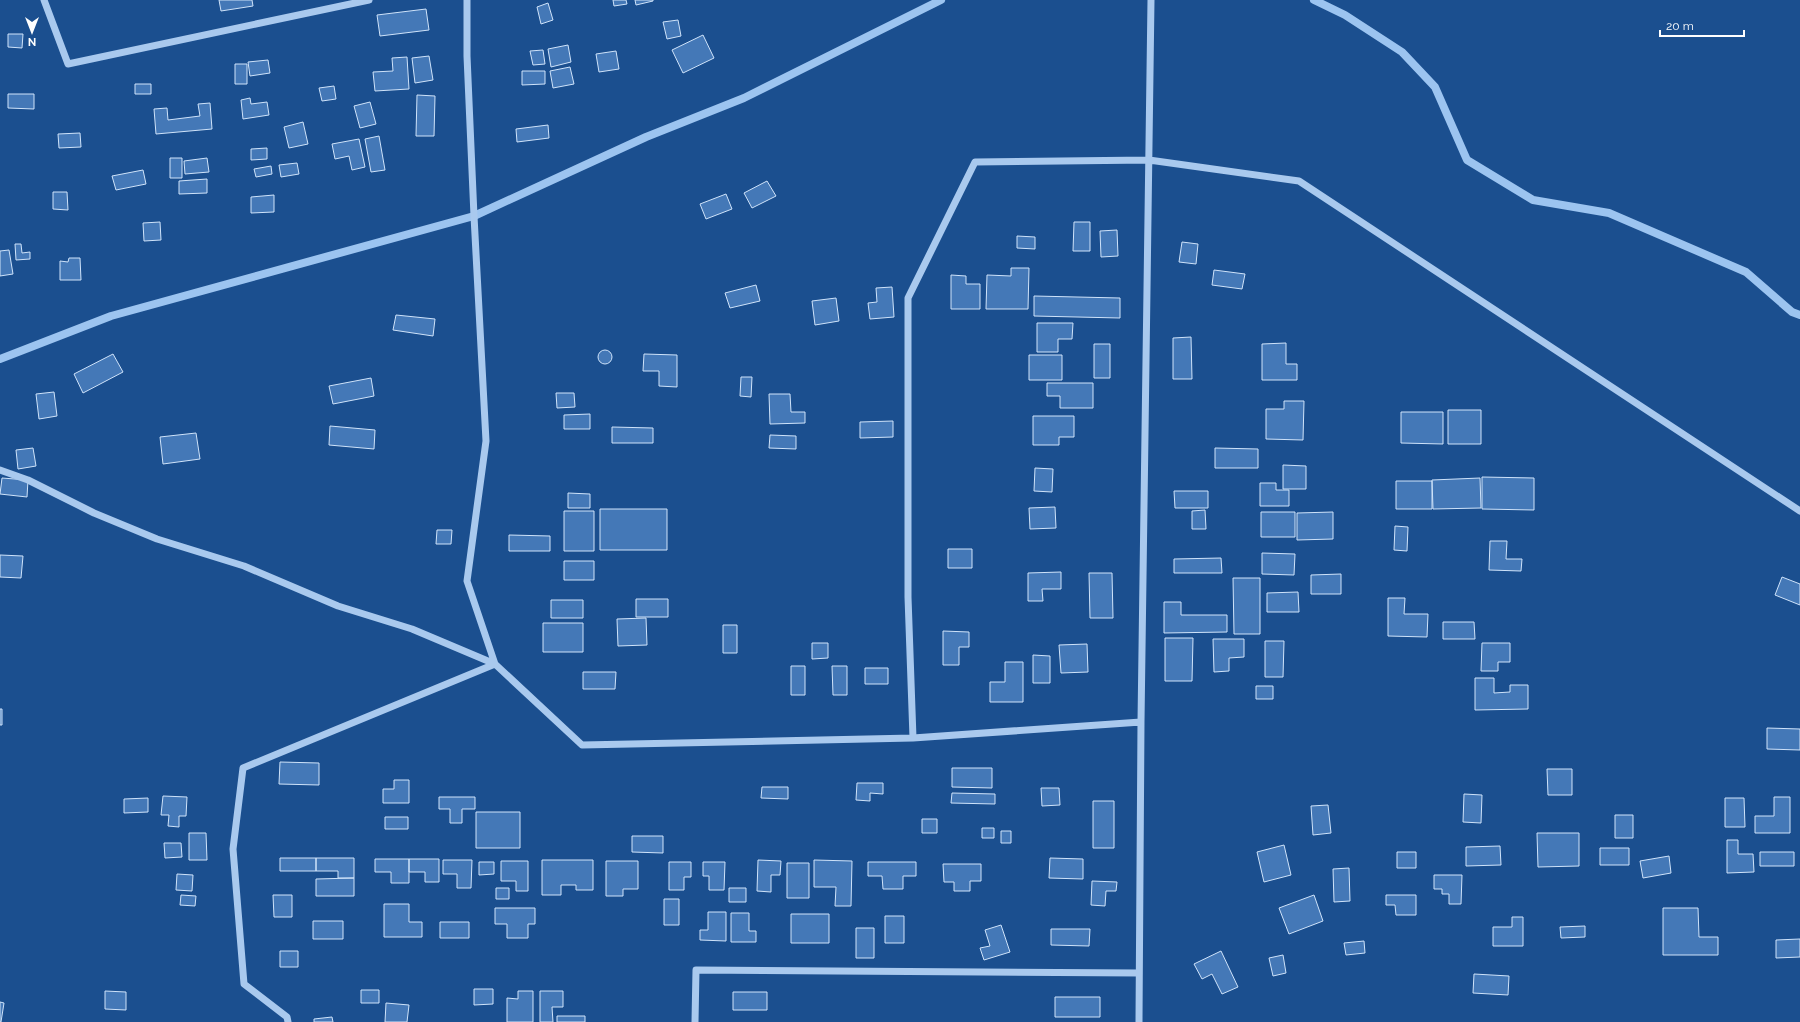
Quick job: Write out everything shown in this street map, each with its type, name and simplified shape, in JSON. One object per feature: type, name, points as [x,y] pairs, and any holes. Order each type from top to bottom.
[{"type":"street","points":[[44,0],[68,64],[369,0]]},
{"type":"street","points":[[467,0],[467,56],[486,441],[467,581],[495,664]]},
{"type":"street","points":[[1139,1022],[1140,722],[1151,1]]},
{"type":"street","points":[[913,738],[908,597],[908,298],[975,162],[1149,160],[1299,181],[1800,511]]},
{"type":"street","points":[[0,470],[28,480],[94,513],[157,539],[244,566],[338,606],[412,629],[495,664],[582,745],[913,738],[1140,722]]},
{"type":"street","points":[[288,1022],[287,1016],[244,984],[233,849],[243,768],[495,664]]},
{"type":"street","points":[[695,1022],[696,970],[1139,973]]},
{"type":"building","points":[[219,0],[252,0],[253,6],[221,11]]},
{"type":"building","points":[[613,0],[626,0],[627,4],[614,6]]},
{"type":"building","points":[[635,0],[653,0],[653,1],[636,5]]},
{"type":"building","points":[[548,3],[553,20],[541,24],[537,7]]},
{"type":"building","points":[[426,9],[429,30],[380,36],[377,15]]},
{"type":"building","points":[[678,20],[681,36],[667,39],[663,22]]},
{"type":"building","points":[[8,34],[23,34],[22,48],[8,47]]},
{"type":"building","points":[[703,35],[714,58],[683,73],[672,50]]},
{"type":"building","points":[[568,45],[571,62],[551,67],[548,49]]},
{"type":"building","points":[[543,50],[545,64],[533,65],[530,51]]},
{"type":"building","points":[[616,51],[619,69],[599,72],[596,54]]},
{"type":"building","points":[[429,56],[433,80],[415,83],[412,58]]},
{"type":"building","points":[[407,57],[409,89],[375,91],[373,72],[393,71],[392,58]]},
{"type":"building","points":[[268,60],[270,73],[250,76],[248,62]]},
{"type":"building","points":[[235,64],[247,64],[247,84],[235,84]]},
{"type":"building","points":[[570,67],[574,84],[553,88],[550,71]]},
{"type":"building","points":[[522,71],[545,71],[545,84],[522,85]]},
{"type":"building","points":[[135,84],[151,84],[151,94],[135,94]]},
{"type":"building","points":[[334,86],[336,99],[322,101],[319,88]]},
{"type":"building","points":[[8,94],[34,94],[34,109],[8,108]]},
{"type":"building","points":[[417,95],[435,96],[434,136],[416,136]]},
{"type":"building","points":[[250,98],[251,104],[267,102],[269,115],[243,119],[241,100]]},
{"type":"building","points":[[370,102],[376,124],[360,128],[354,106]]},
{"type":"building","points":[[210,103],[212,129],[156,134],[154,109],[167,108],[168,120],[200,116],[198,104]]},
{"type":"building","points":[[303,122],[308,144],[289,148],[284,127]]},
{"type":"building","points":[[548,125],[549,138],[517,142],[516,129]]},
{"type":"building","points":[[80,133],[81,147],[59,148],[58,134]]},
{"type":"building","points":[[379,136],[385,170],[371,172],[365,139]]},
{"type":"building","points":[[359,139],[365,167],[352,170],[349,156],[335,159],[332,144]]},
{"type":"building","points":[[267,148],[267,159],[251,160],[251,149]]},
{"type":"building","points":[[170,158],[182,158],[182,178],[170,178]]},
{"type":"building","points":[[207,158],[209,172],[185,174],[184,161]]},
{"type":"building","points":[[297,163],[299,174],[281,177],[279,165]]},
{"type":"building","points":[[271,166],[272,174],[256,177],[254,169]]},
{"type":"building","points":[[143,170],[146,184],[116,190],[112,176]]},
{"type":"building","points":[[207,179],[207,193],[179,194],[179,181]]},
{"type":"building","points":[[767,181],[776,196],[752,208],[744,193]]},
{"type":"building","points":[[53,192],[67,192],[68,210],[53,209]]},
{"type":"building","points":[[726,194],[732,209],[706,219],[700,204]]},
{"type":"building","points":[[274,195],[274,212],[251,213],[251,197]]},
{"type":"building","points":[[160,222],[161,240],[144,241],[143,223]]},
{"type":"building","points":[[1074,222],[1090,222],[1090,251],[1073,251]]},
{"type":"building","points":[[1117,230],[1118,256],[1101,257],[1100,231]]},
{"type":"building","points":[[1017,236],[1035,237],[1035,249],[1017,248]]},
{"type":"building","points":[[1182,242],[1198,244],[1196,264],[1179,262]]},
{"type":"building","points":[[15,244],[21,244],[22,253],[30,252],[30,259],[16,260]]},
{"type":"building","points":[[9,250],[13,274],[0,276],[0,251]]},
{"type":"building","points":[[69,258],[80,258],[81,280],[60,280],[60,261],[68,262]]},
{"type":"building","points":[[1011,268],[1029,268],[1028,309],[986,309],[987,275],[1011,276]]},
{"type":"building","points":[[1214,270],[1245,274],[1242,289],[1212,285]]},
{"type":"building","points":[[951,275],[966,276],[966,284],[980,284],[980,309],[951,309]]},
{"type":"building","points":[[756,285],[760,301],[730,308],[725,293]]},
{"type":"building","points":[[892,287],[894,317],[870,319],[868,303],[877,302],[876,288]]},
{"type":"building","points":[[1034,296],[1120,298],[1120,318],[1034,316]]},
{"type":"building","points":[[836,298],[839,321],[815,325],[812,301]]},
{"type":"building","points":[[396,315],[435,319],[433,336],[393,330]]},
{"type":"building","points":[[1037,323],[1073,323],[1072,339],[1058,339],[1058,352],[1037,352]]},
{"type":"building","points":[[1191,337],[1192,379],[1173,379],[1173,338]]},
{"type":"building","points":[[1286,343],[1286,364],[1297,364],[1297,380],[1262,380],[1262,344]]},
{"type":"building","points":[[1094,344],[1110,344],[1110,378],[1094,378]]},
{"type":"building","points":[[605,350],[610,352],[612,357],[610,362],[605,364],[600,362],[598,357],[600,352]]},
{"type":"building","points":[[113,354],[123,372],[83,393],[74,374]]},
{"type":"building","points":[[644,354],[677,355],[677,387],[659,386],[659,371],[643,371]]},
{"type":"building","points":[[1029,355],[1062,355],[1062,380],[1029,380]]},
{"type":"building","points":[[741,377],[752,377],[751,397],[740,396]]},
{"type":"building","points":[[371,378],[374,396],[333,404],[329,386]]},
{"type":"building","points":[[1047,383],[1093,383],[1093,408],[1060,408],[1060,396],[1047,396]]},
{"type":"building","points":[[54,392],[57,416],[39,419],[36,394]]},
{"type":"building","points":[[556,393],[574,393],[575,407],[557,408]]},
{"type":"building","points":[[769,394],[790,394],[791,412],[805,412],[805,423],[770,424]]},
{"type":"building","points":[[1284,401],[1304,401],[1303,440],[1266,439],[1266,409],[1284,409]]},
{"type":"building","points":[[1448,410],[1481,410],[1481,444],[1448,444]]},
{"type":"building","points":[[1401,412],[1443,412],[1443,444],[1401,443]]},
{"type":"building","points":[[590,414],[590,429],[564,429],[564,415]]},
{"type":"building","points":[[1033,416],[1074,416],[1074,437],[1059,437],[1059,445],[1033,445]]},
{"type":"building","points":[[893,421],[893,437],[860,438],[860,422]]},
{"type":"building","points":[[330,426],[375,430],[374,449],[329,445]]},
{"type":"building","points":[[612,427],[653,428],[653,443],[612,443]]},
{"type":"building","points":[[196,433],[200,459],[163,464],[160,437]]},
{"type":"building","points":[[770,435],[796,436],[796,449],[769,448]]},
{"type":"building","points":[[33,448],[36,466],[18,469],[16,450]]},
{"type":"building","points":[[1215,448],[1258,449],[1258,468],[1215,468]]},
{"type":"building","points":[[1283,465],[1306,466],[1306,489],[1283,489]]},
{"type":"building","points":[[1035,468],[1053,469],[1052,492],[1034,491]]},
{"type":"building","points":[[1482,477],[1534,478],[1534,510],[1482,509]]},
{"type":"building","points":[[2,478],[28,480],[27,497],[0,494]]},
{"type":"building","points":[[1480,478],[1481,508],[1433,509],[1432,480]]},
{"type":"building","points":[[1396,481],[1432,481],[1432,509],[1396,509]]},
{"type":"building","points":[[1260,483],[1276,483],[1276,490],[1289,490],[1289,506],[1260,506]]},
{"type":"building","points":[[1174,491],[1208,491],[1208,508],[1175,508]]},
{"type":"building","points":[[568,493],[590,494],[590,508],[568,508]]},
{"type":"building","points":[[1055,507],[1056,528],[1030,529],[1029,508]]},
{"type":"building","points":[[600,509],[667,509],[667,550],[600,550]]},
{"type":"building","points":[[1205,510],[1206,529],[1192,529],[1192,511]]},
{"type":"building","points":[[564,511],[594,511],[594,551],[564,551]]},
{"type":"building","points":[[1261,512],[1295,512],[1295,537],[1261,537]]},
{"type":"building","points":[[1333,512],[1333,539],[1297,540],[1297,513]]},
{"type":"building","points":[[1395,526],[1408,527],[1407,551],[1394,550]]},
{"type":"building","points":[[437,530],[452,530],[451,544],[436,544]]},
{"type":"building","points":[[509,535],[550,536],[550,551],[509,551]]},
{"type":"building","points":[[1490,541],[1507,541],[1506,559],[1522,559],[1521,571],[1489,570]]},
{"type":"building","points":[[948,549],[972,549],[972,568],[948,568]]},
{"type":"building","points":[[1262,553],[1295,554],[1294,575],[1262,574]]},
{"type":"building","points":[[0,555],[23,556],[21,578],[0,577]]},
{"type":"building","points":[[1221,558],[1222,573],[1174,573],[1174,559]]},
{"type":"building","points":[[564,561],[594,561],[594,580],[564,580]]},
{"type":"building","points":[[1061,572],[1061,589],[1042,589],[1043,601],[1028,601],[1028,573]]},
{"type":"building","points":[[1089,573],[1112,573],[1113,618],[1090,618]]},
{"type":"building","points":[[1341,574],[1341,594],[1311,594],[1311,575]]},
{"type":"building","points":[[1782,577],[1800,584],[1800,605],[1775,595]]},
{"type":"building","points":[[1233,578],[1260,578],[1260,634],[1234,634]]},
{"type":"building","points":[[1298,592],[1299,612],[1267,612],[1267,593]]},
{"type":"building","points":[[1388,598],[1405,598],[1404,614],[1428,614],[1427,637],[1388,636]]},
{"type":"building","points":[[636,599],[668,599],[668,617],[636,617]]},
{"type":"building","points":[[551,600],[583,600],[583,618],[551,618]]},
{"type":"building","points":[[1164,602],[1181,602],[1181,615],[1227,615],[1227,632],[1164,633]]},
{"type":"building","points":[[646,618],[647,645],[618,646],[617,619]]},
{"type":"building","points":[[1443,622],[1474,622],[1475,639],[1443,639]]},
{"type":"building","points":[[543,623],[583,623],[583,652],[543,652]]},
{"type":"building","points":[[723,625],[737,625],[737,653],[723,653]]},
{"type":"building","points":[[943,631],[969,632],[969,647],[959,647],[959,665],[943,665]]},
{"type":"building","points":[[1165,638],[1193,638],[1192,681],[1165,681]]},
{"type":"building","points":[[1213,639],[1244,639],[1244,657],[1229,658],[1229,671],[1214,672]]},
{"type":"building","points":[[1265,641],[1284,641],[1283,677],[1265,677]]},
{"type":"building","points":[[812,643],[828,643],[828,658],[812,659]]},
{"type":"building","points":[[1482,643],[1510,643],[1510,662],[1498,662],[1498,671],[1481,671]]},
{"type":"building","points":[[1087,644],[1088,672],[1061,673],[1059,645]]},
{"type":"building","points":[[1033,655],[1050,656],[1050,683],[1033,683]]},
{"type":"building","points":[[1005,662],[1023,662],[1023,702],[990,702],[990,682],[1005,682]]},
{"type":"building","points":[[791,666],[805,666],[805,695],[791,695]]},
{"type":"building","points":[[832,666],[847,666],[847,695],[833,695]]},
{"type":"building","points":[[865,668],[888,668],[888,684],[865,684]]},
{"type":"building","points":[[583,672],[616,672],[615,689],[583,689]]},
{"type":"building","points":[[1475,678],[1494,678],[1494,693],[1510,692],[1510,685],[1528,685],[1528,709],[1475,710]]},
{"type":"building","points":[[1256,686],[1273,686],[1273,699],[1256,699]]},
{"type":"building","points":[[0,709],[2,709],[2,725],[0,725]]},
{"type":"building","points":[[1767,728],[1800,729],[1800,750],[1767,749]]},
{"type":"building","points":[[280,762],[319,763],[319,785],[279,784]]},
{"type":"building","points":[[952,768],[992,768],[992,788],[952,787]]},
{"type":"building","points":[[1547,769],[1572,769],[1572,795],[1548,795]]},
{"type":"building","points":[[394,780],[409,780],[409,803],[383,803],[383,789],[394,789]]},
{"type":"building","points":[[857,783],[883,783],[883,794],[870,793],[870,801],[856,800]]},
{"type":"building","points":[[762,787],[788,787],[788,799],[761,798]]},
{"type":"building","points":[[1041,788],[1059,788],[1060,805],[1042,806]]},
{"type":"building","points":[[952,793],[995,794],[995,804],[951,803]]},
{"type":"building","points":[[1464,794],[1482,795],[1481,823],[1463,822]]},
{"type":"building","points":[[163,796],[187,797],[186,816],[179,816],[179,827],[168,826],[169,815],[161,815]]},
{"type":"building","points":[[439,797],[475,797],[475,809],[462,809],[462,823],[450,823],[450,809],[439,809]]},
{"type":"building","points":[[1774,797],[1790,797],[1790,833],[1755,833],[1755,816],[1774,816]]},
{"type":"building","points":[[148,798],[148,812],[124,813],[124,799]]},
{"type":"building","points":[[1725,798],[1744,798],[1745,827],[1725,827]]},
{"type":"building","points":[[1093,801],[1114,801],[1114,848],[1093,848]]},
{"type":"building","points":[[1328,805],[1331,833],[1313,835],[1311,806]]},
{"type":"building","points":[[476,812],[520,812],[520,848],[476,848]]},
{"type":"building","points":[[1615,815],[1633,815],[1633,838],[1615,838]]},
{"type":"building","points":[[385,817],[408,817],[408,829],[385,829]]},
{"type":"building","points":[[922,819],[937,819],[937,833],[922,833]]},
{"type":"building","points":[[982,828],[994,828],[994,838],[982,838]]},
{"type":"building","points":[[1001,831],[1011,831],[1011,843],[1001,843]]},
{"type":"building","points":[[189,833],[206,833],[207,860],[189,860]]},
{"type":"building","points":[[1537,833],[1579,833],[1579,866],[1538,867]]},
{"type":"building","points":[[632,836],[663,836],[663,853],[632,852]]},
{"type":"building","points":[[1727,840],[1738,840],[1738,854],[1753,854],[1754,872],[1727,873]]},
{"type":"building","points":[[164,843],[181,843],[182,857],[165,858]]},
{"type":"building","points":[[1284,845],[1291,875],[1264,882],[1257,852]]},
{"type":"building","points":[[1500,846],[1501,865],[1466,866],[1466,847]]},
{"type":"building","points":[[1600,848],[1629,848],[1629,865],[1600,865]]},
{"type":"building","points":[[1397,852],[1416,852],[1416,868],[1397,868]]},
{"type":"building","points":[[1760,852],[1794,852],[1794,866],[1760,866]]},
{"type":"building","points":[[1669,856],[1671,873],[1643,878],[1640,861]]},
{"type":"building","points":[[280,858],[316,858],[316,871],[280,871]]},
{"type":"building","points":[[316,858],[354,858],[354,878],[338,878],[338,871],[316,871]]},
{"type":"building","points":[[1050,858],[1083,859],[1083,879],[1049,878]]},
{"type":"building","points":[[375,859],[409,859],[409,883],[391,883],[391,872],[375,872]]},
{"type":"building","points":[[409,859],[439,859],[439,882],[425,882],[425,872],[409,872]]},
{"type":"building","points":[[443,860],[472,860],[471,888],[457,888],[457,874],[443,874]]},
{"type":"building","points":[[542,860],[593,860],[593,890],[576,890],[576,885],[561,885],[561,895],[542,895]]},
{"type":"building","points":[[758,860],[781,861],[780,875],[771,875],[771,892],[757,891]]},
{"type":"building","points":[[814,860],[852,861],[851,906],[835,906],[836,887],[814,887]]},
{"type":"building","points":[[501,861],[528,861],[528,891],[516,891],[516,881],[501,881]]},
{"type":"building","points":[[606,861],[638,861],[638,889],[623,889],[623,896],[606,896]]},
{"type":"building","points":[[479,862],[494,862],[494,874],[479,875]]},
{"type":"building","points":[[669,862],[691,862],[691,877],[684,877],[684,890],[669,890]]},
{"type":"building","points":[[703,862],[725,862],[724,890],[709,890],[709,876],[703,876]]},
{"type":"building","points":[[868,862],[916,862],[916,876],[903,876],[903,889],[883,889],[882,876],[868,876]]},
{"type":"building","points":[[787,863],[809,863],[809,898],[787,898]]},
{"type":"building","points":[[943,864],[981,864],[981,881],[970,881],[970,891],[954,891],[954,882],[944,882]]},
{"type":"building","points":[[1349,868],[1350,901],[1334,902],[1333,869]]},
{"type":"building","points":[[177,874],[193,875],[192,891],[176,890]]},
{"type":"building","points":[[1434,875],[1462,875],[1461,904],[1449,904],[1449,894],[1442,894],[1442,889],[1434,889]]},
{"type":"building","points":[[354,878],[354,896],[316,896],[316,879]]},
{"type":"building","points":[[1092,881],[1117,882],[1116,891],[1106,891],[1105,906],[1091,905]]},
{"type":"building","points":[[496,888],[509,888],[509,899],[496,899]]},
{"type":"building","points":[[729,888],[746,888],[746,902],[729,902]]},
{"type":"building","points":[[181,895],[196,896],[195,906],[180,905]]},
{"type":"building","points":[[273,895],[292,895],[292,917],[274,917]]},
{"type":"building","points":[[1314,895],[1323,921],[1289,934],[1279,908]]},
{"type":"building","points":[[1386,895],[1416,895],[1416,915],[1396,915],[1395,905],[1386,905]]},
{"type":"building","points":[[664,899],[679,899],[679,925],[664,925]]},
{"type":"building","points":[[384,904],[409,904],[409,922],[422,922],[422,937],[384,937]]},
{"type":"building","points":[[495,908],[535,908],[535,924],[528,924],[528,938],[507,938],[507,924],[495,924]]},
{"type":"building","points":[[1663,908],[1698,908],[1699,937],[1718,937],[1718,955],[1663,955]]},
{"type":"building","points":[[708,912],[726,912],[726,941],[700,940],[700,930],[708,930]]},
{"type":"building","points":[[731,913],[749,913],[749,931],[756,931],[756,942],[731,942]]},
{"type":"building","points":[[791,914],[829,914],[829,943],[791,943]]},
{"type":"building","points":[[885,916],[904,916],[904,943],[885,943]]},
{"type":"building","points":[[1512,917],[1523,917],[1523,946],[1493,946],[1493,927],[1512,927]]},
{"type":"building","points":[[313,921],[343,921],[343,939],[313,939]]},
{"type":"building","points":[[440,922],[469,922],[469,938],[440,938]]},
{"type":"building","points":[[1001,925],[1010,952],[984,960],[980,948],[990,946],[985,930]]},
{"type":"building","points":[[1585,926],[1585,937],[1561,938],[1560,927]]},
{"type":"building","points":[[856,928],[874,928],[874,958],[856,958]]},
{"type":"building","points":[[1051,929],[1090,929],[1089,946],[1051,945]]},
{"type":"building","points":[[1800,939],[1800,957],[1776,958],[1776,940]]},
{"type":"building","points":[[1364,941],[1365,953],[1346,955],[1344,943]]},
{"type":"building","points":[[280,951],[298,951],[298,967],[280,967]]},
{"type":"building","points":[[1221,951],[1238,987],[1222,994],[1212,974],[1202,979],[1194,964]]},
{"type":"building","points":[[1283,955],[1286,973],[1273,976],[1269,958]]},
{"type":"building","points":[[1474,974],[1509,976],[1508,995],[1473,993]]},
{"type":"building","points":[[474,989],[493,989],[493,1004],[474,1005]]},
{"type":"building","points":[[361,990],[379,990],[379,1003],[361,1003]]},
{"type":"building","points":[[105,991],[126,992],[126,1010],[105,1009]]},
{"type":"building","points":[[518,991],[533,991],[533,1022],[507,1022],[507,998],[518,999]]},
{"type":"building","points":[[540,991],[563,991],[563,1007],[552,1007],[553,1022],[540,1022]]},
{"type":"building","points":[[733,992],[767,992],[767,1010],[733,1010]]},
{"type":"building","points":[[1055,997],[1100,997],[1100,1017],[1055,1017]]},
{"type":"building","points":[[0,1002],[4,1003],[1,1022],[0,1022]]},
{"type":"building","points":[[386,1003],[409,1005],[407,1022],[385,1022]]},
{"type":"building","points":[[557,1016],[585,1016],[585,1022],[557,1022]]},
{"type":"building","points":[[332,1017],[333,1022],[314,1022],[314,1019]]},
{"type":"waterway","points":[[0,359],[111,316],[474,216],[646,137],[744,98],[941,0]]},
{"type":"waterway","points":[[1314,0],[1345,15],[1402,52],[1435,87],[1467,160],[1533,200],[1609,213],[1746,272],[1792,312],[1800,315]]}]
